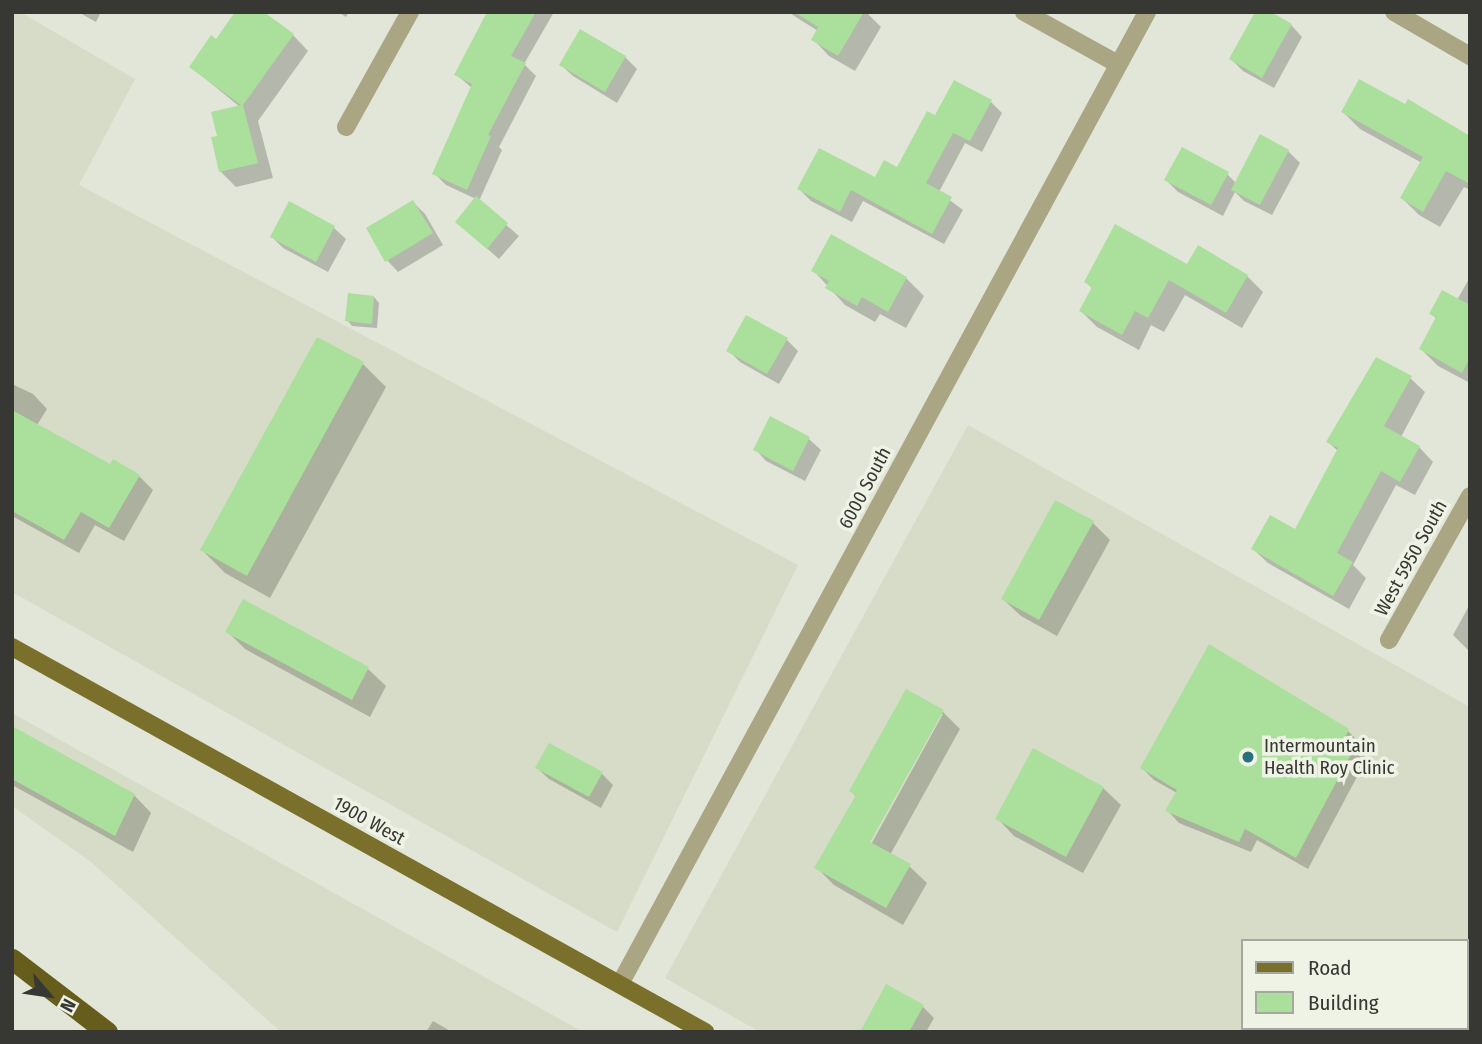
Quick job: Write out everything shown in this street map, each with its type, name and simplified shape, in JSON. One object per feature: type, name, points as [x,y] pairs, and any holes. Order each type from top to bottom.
[{"type":"highway","points":[[12,959],[107,1032]]},
{"type":"main road","name":"1900 West","points":[[12,647],[705,1032]]},
{"type":"street","points":[[346,127],[410,12]]},
{"type":"street","points":[[1024,12],[1118,64]]},
{"type":"street","name":"6000 South","points":[[620,984],[1147,12]]},
{"type":"street","points":[[1394,12],[1470,56]]},
{"type":"street","name":"West 5950 South","points":[[1389,640],[1470,496]]},
{"type":"shaded area","points":[[12,12],[20,12],[135,79],[79,185],[798,565],[617,932],[12,592]]},
{"type":"shaded area","points":[[968,425],[1470,707],[1470,1032],[760,1032],[665,978]]},
{"type":"shaded area","points":[[12,713],[583,1032],[281,1032],[91,862],[12,806]]},
{"type":"building","points":[[235,12],[264,12],[294,34],[243,105],[258,163],[219,172],[211,137],[217,136],[211,112],[241,105],[189,67],[211,35],[216,39]]},
{"type":"building","points":[[487,12],[536,12],[511,56],[526,63],[488,135],[491,136],[467,190],[432,174],[472,84],[454,75]]},
{"type":"building","points":[[794,12],[864,12],[838,56],[811,40],[818,27]]},
{"type":"building","points":[[1255,12],[1271,12],[1292,24],[1262,78],[1229,59]]},
{"type":"building","points":[[580,29],[626,56],[605,92],[559,65]]},
{"type":"building","points":[[1359,79],[1405,104],[1408,99],[1470,136],[1470,184],[1446,171],[1423,212],[1400,198],[1423,157],[1341,112]]},
{"type":"building","points":[[954,80],[992,100],[970,141],[953,133],[926,183],[952,197],[932,234],[851,190],[840,212],[797,189],[819,148],[875,177],[884,160],[897,167],[927,111],[935,115]]},
{"type":"building","points":[[1260,134],[1289,150],[1260,205],[1231,190]]},
{"type":"building","points":[[1182,147],[1229,172],[1211,205],[1164,180]]},
{"type":"building","points":[[476,196],[508,223],[487,249],[455,222]]},
{"type":"building","points":[[413,200],[433,233],[385,262],[366,228]]},
{"type":"building","points":[[289,201],[335,226],[316,262],[270,237]]},
{"type":"building","points":[[1115,224],[1187,264],[1198,245],[1248,275],[1226,313],[1169,280],[1148,318],[1135,311],[1122,335],[1079,311],[1092,287],[1084,282]]},
{"type":"building","points":[[831,234],[907,277],[888,312],[862,297],[857,306],[825,288],[829,281],[811,271]]},
{"type":"building","points":[[1442,290],[1470,305],[1470,358],[1462,373],[1419,349],[1436,317],[1429,314]]},
{"type":"building","points":[[348,293],[374,296],[372,324],[345,321]]},
{"type":"building","points":[[746,315],[788,338],[767,374],[726,351]]},
{"type":"building","points":[[317,337],[364,362],[247,576],[200,550]]},
{"type":"building","points":[[1376,357],[1412,376],[1384,426],[1420,446],[1400,482],[1381,471],[1337,553],[1353,562],[1333,596],[1251,549],[1270,515],[1295,529],[1338,448],[1326,442]]},
{"type":"building","points":[[12,410],[110,464],[113,459],[140,475],[109,528],[81,512],[64,540],[12,511]]},
{"type":"building","points":[[770,416],[810,437],[793,471],[753,450]]},
{"type":"building","points":[[1055,500],[1094,521],[1039,620],[1001,599]]},
{"type":"building","points":[[243,599],[369,667],[352,700],[225,632]]},
{"type":"building","name":"Intermountain Health Roy Clinic","points":[[1209,644],[1349,729],[1345,738],[1356,745],[1296,858],[1245,829],[1239,842],[1165,811],[1177,790],[1140,768]]},
{"type":"building","points":[[906,689],[944,710],[870,842],[911,864],[886,908],[814,868],[856,795],[849,791]]},
{"type":"building","points":[[12,726],[135,794],[115,836],[12,779]]},
{"type":"building","points":[[549,743],[603,772],[589,797],[535,768]]},
{"type":"building","points":[[1033,748],[1104,787],[1066,857],[995,819]]},
{"type":"building","points":[[886,984],[924,1005],[909,1032],[860,1032]]},
{"type":"place","name":"Intermountain Health Roy Clinic","points":[[1248,757]]}]
